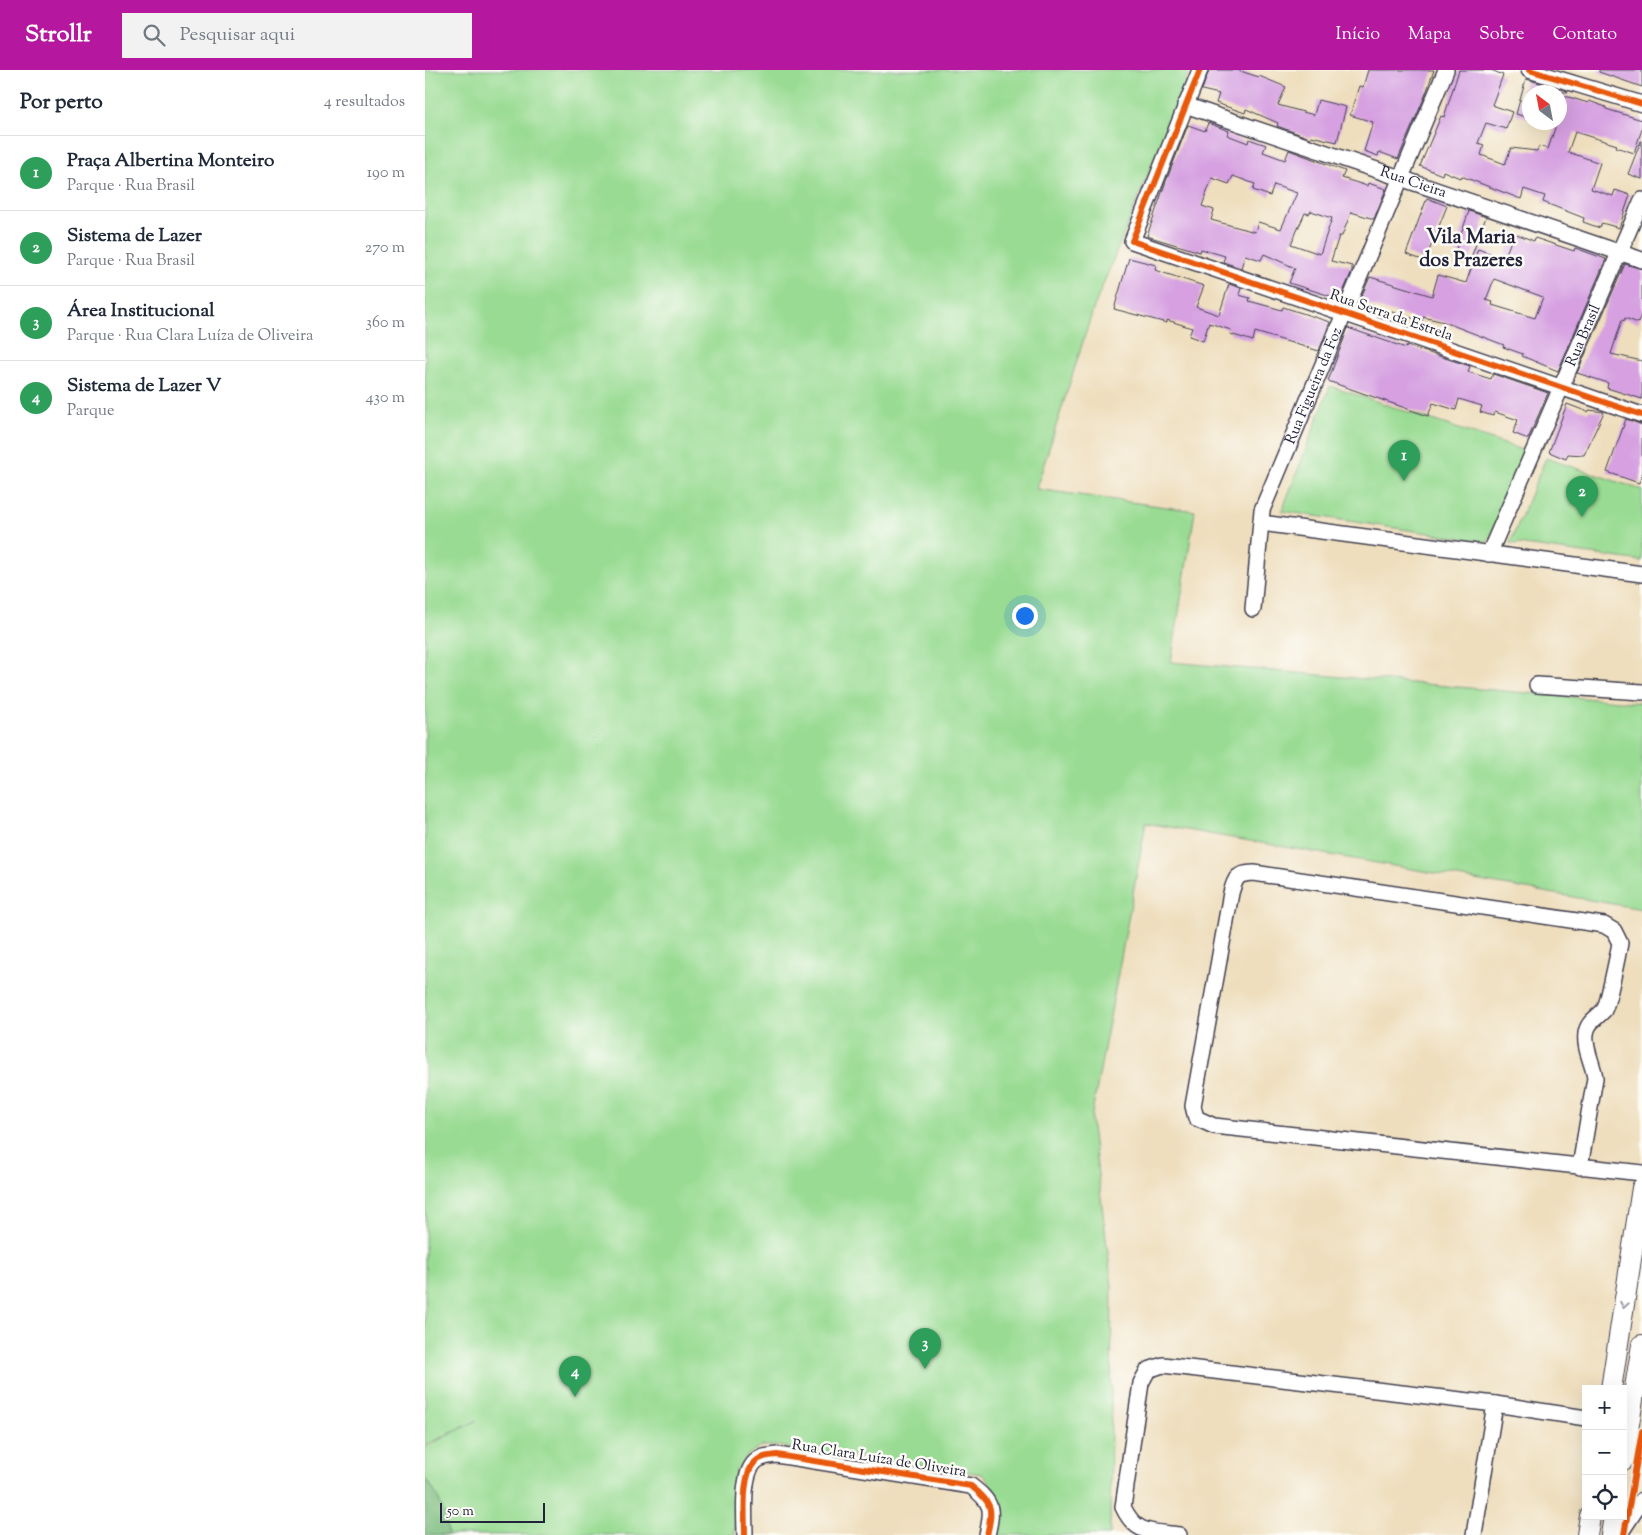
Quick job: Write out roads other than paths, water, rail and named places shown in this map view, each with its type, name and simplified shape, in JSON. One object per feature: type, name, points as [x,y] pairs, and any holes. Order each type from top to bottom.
[{"type":"main road","points":[[1612,1385],[1642,1188]]},
{"type":"main road","points":[[1627,1436],[1642,1345]]},
{"type":"main road","points":[[1587,1535],[1589,1520]]},
{"type":"main road","points":[[1611,1535],[1613,1520]]},
{"type":"street","points":[[1185,104],[1200,70]]},
{"type":"street","name":"Rua Figueira da Foz","points":[[1253,610],[1262,516],[1446,70]]},
{"type":"street","points":[[1529,70],[1642,104]]},
{"type":"street","name":"Rua Cieira","points":[[1185,104],[1642,260]]},
{"type":"street","name":"Rua Serra da Estrela","points":[[1185,104],[1132,241],[1642,415]]},
{"type":"street","name":"Rua Brasil","points":[[1489,554],[1642,200]]},
{"type":"street","points":[[1262,516],[1489,554],[1642,574]]},
{"type":"street","points":[[1537,685],[1642,692]]},
{"type":"street","points":[[1580,1167],[1595,1078],[1593,1064],[1585,1042],[1586,1030],[1592,1020],[1605,1008],[1620,942],[1614,931],[1605,925],[1254,873],[1242,874],[1235,880],[1231,893],[1193,1106],[1196,1118],[1213,1126],[1580,1167],[1642,1173]]},
{"type":"street","points":[[1179,1535],[1140,1529],[1129,1520],[1123,1507],[1141,1383],[1148,1370],[1163,1365],[1495,1404],[1582,1417]]},
{"type":"street","points":[[1474,1535],[1495,1404]]},
{"type":"street","name":"Rua Clara Luíza de Oliveira","points":[[745,1535],[746,1482],[749,1469],[755,1460],[764,1456],[777,1455],[971,1486],[985,1497],[991,1515],[987,1535]]},
{"type":"street","points":[[1619,1535],[1642,1500]]},
{"type":"place","name":"Praça Albertina Monteiro","points":[[1404,481]]},
{"type":"place","name":"Sistema de Lazer","points":[[1582,517]]},
{"type":"place","name":"Área Institucional","points":[[925,1369]]},
{"type":"place","name":"Sistema de Lazer V","points":[[575,1397]]},
{"type":"district","name":"Vila Maria dos Prazeres","points":[[1471,250]]}]
